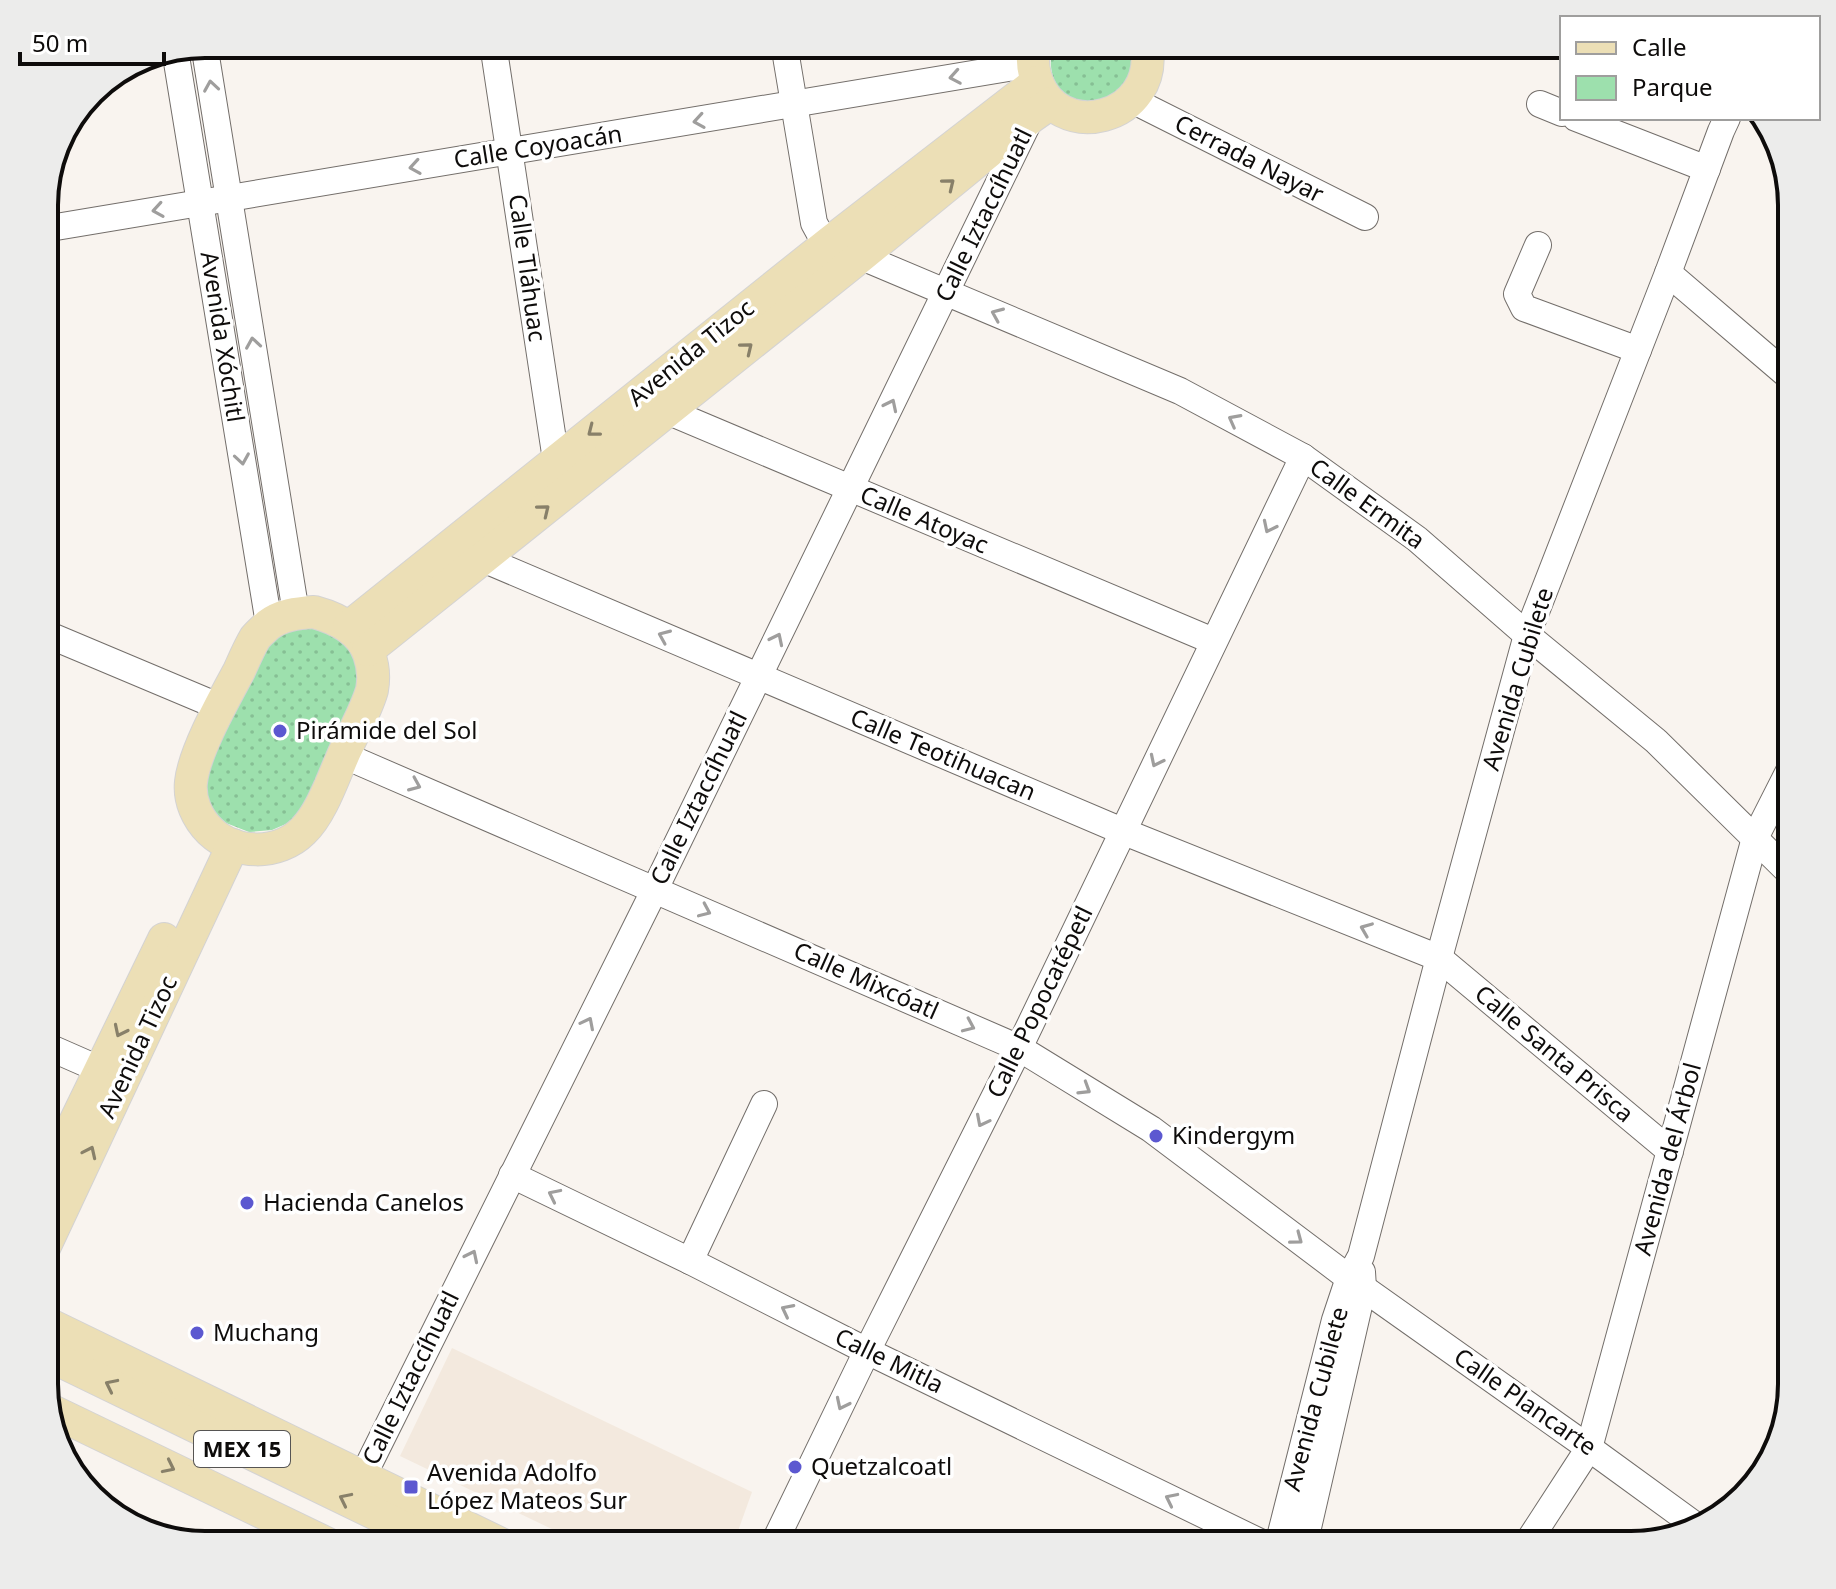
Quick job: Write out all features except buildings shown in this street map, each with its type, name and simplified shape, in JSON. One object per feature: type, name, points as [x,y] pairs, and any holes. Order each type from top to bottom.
[{"type":"main road","points":[[1037,82],[1062,110],[1073,115],[1099,117],[1111,114],[1132,100],[1145,78],[1147,58]]},
{"type":"main road","name":"Avenida Tizoc","points":[[358,639],[451,546],[829,243],[1037,82]]},
{"type":"main road","name":"Avenida Tizoc","points":[[358,639],[483,559],[861,256],[1037,82]]},
{"type":"main road","points":[[314,612],[335,618],[358,639],[373,667],[372,687],[318,809],[304,831],[286,844],[264,850],[242,848],[223,840],[202,823],[192,801],[191,781],[198,755],[256,638],[283,619],[314,612]]},
{"type":"main road","name":"Avenida Tizoc","points":[[58,1165],[94,1112],[101,1070],[223,840]]},
{"type":"main road","name":"Avenida Tizoc","points":[[58,1210],[94,1112],[223,840]]},
{"type":"main road","points":[[58,1329],[475,1531]]},
{"type":"main road","name":"MEX 15","points":[[58,1360],[411,1531]]},
{"type":"main road","name":"MEX 15","points":[[58,1385],[360,1531]]},
{"type":"main road","points":[[62,1416],[301,1531]]},
{"type":"street","name":"Avenida Xóchitl","points":[[206,58],[229,198],[283,619]]},
{"type":"street","name":"Calle Tláhuac","points":[[495,58],[556,460]]},
{"type":"street","points":[[786,58],[814,223],[829,243]]},
{"type":"street","name":"Avenida Xóchitl","points":[[177,61],[200,203],[283,619]]},
{"type":"street","name":"Calle Coyoacán","points":[[58,227],[794,105],[1037,82]]},
{"type":"street","name":"Calle Iztaccíhuatl","points":[[363,1476],[947,292],[1037,82]]},
{"type":"street","name":"Cerrada Nayar","points":[[1132,100],[1365,217]]},
{"type":"street","points":[[1581,120],[1707,169]]},
{"type":"street","name":"Avenida Cubilete","points":[[1307,1531],[1358,1274],[1439,958],[1527,635],[1726,120]]},
{"type":"street","name":"Calle Ermita","points":[[829,243],[1180,391],[1303,457],[1417,539],[1656,741],[1778,861]]},
{"type":"street","points":[[1538,245],[1517,294],[1524,308],[1638,350]]},
{"type":"street","points":[[1668,273],[1778,367]]},
{"type":"street","name":"Calle Atoyac","points":[[635,398],[1213,641]]},
{"type":"street","name":"Calle Popocatépetl","points":[[780,1531],[1019,1048],[1303,457]]},
{"type":"street","points":[[556,460],[578,483]]},
{"type":"street","name":"Calle Teotihuacan","points":[[451,546],[1122,831],[1439,958]]},
{"type":"street","points":[[58,639],[220,707]]},
{"type":"street","name":"Calle Mixcóatl","points":[[343,755],[1019,1048],[1151,1129],[1358,1274]]},
{"type":"street","name":"Avenida del Árbol","points":[[1535,1531],[1589,1448],[1755,838],[1778,793]]},
{"type":"street","name":"Calle Santa Prisca","points":[[1439,958],[1670,1151]]},
{"type":"street","points":[[58,1051],[101,1070]]},
{"type":"street","points":[[690,1261],[764,1104]]},
{"type":"street","name":"Calle Mitla","points":[[512,1175],[1237,1531]]},
{"type":"street","name":"Avenida Cubilete","points":[[1282,1531],[1335,1320],[1358,1274]]},
{"type":"street","name":"Calle Plancarte","points":[[1358,1274],[1688,1520]]},
{"type":"shaded area","points":[[452,1348],[752,1492],[738,1531],[556,1531],[400,1456]]},
{"type":"green space","points":[[1052,58],[1131,58],[1132,68],[1125,86],[1110,97],[1093,102],[1075,99],[1060,89],[1052,71]]},
{"type":"green space","points":[[307,626],[332,629],[350,643],[363,684],[307,803],[295,820],[272,830],[249,832],[226,823],[212,810],[204,795],[205,771],[268,640],[286,630]]},
{"type":"place","name":"Pirámide del Sol","points":[[280,731]]},
{"type":"place","name":"Kindergym","points":[[1156,1136]]},
{"type":"place","name":"Hacienda Canelos","points":[[247,1203]]},
{"type":"place","name":"Muchang","points":[[197,1333]]},
{"type":"place","name":"Quetzalcoatl","points":[[795,1467]]},
{"type":"place","name":"Avenida Adolfo López Mateos Sur","points":[[411,1487]]}]
